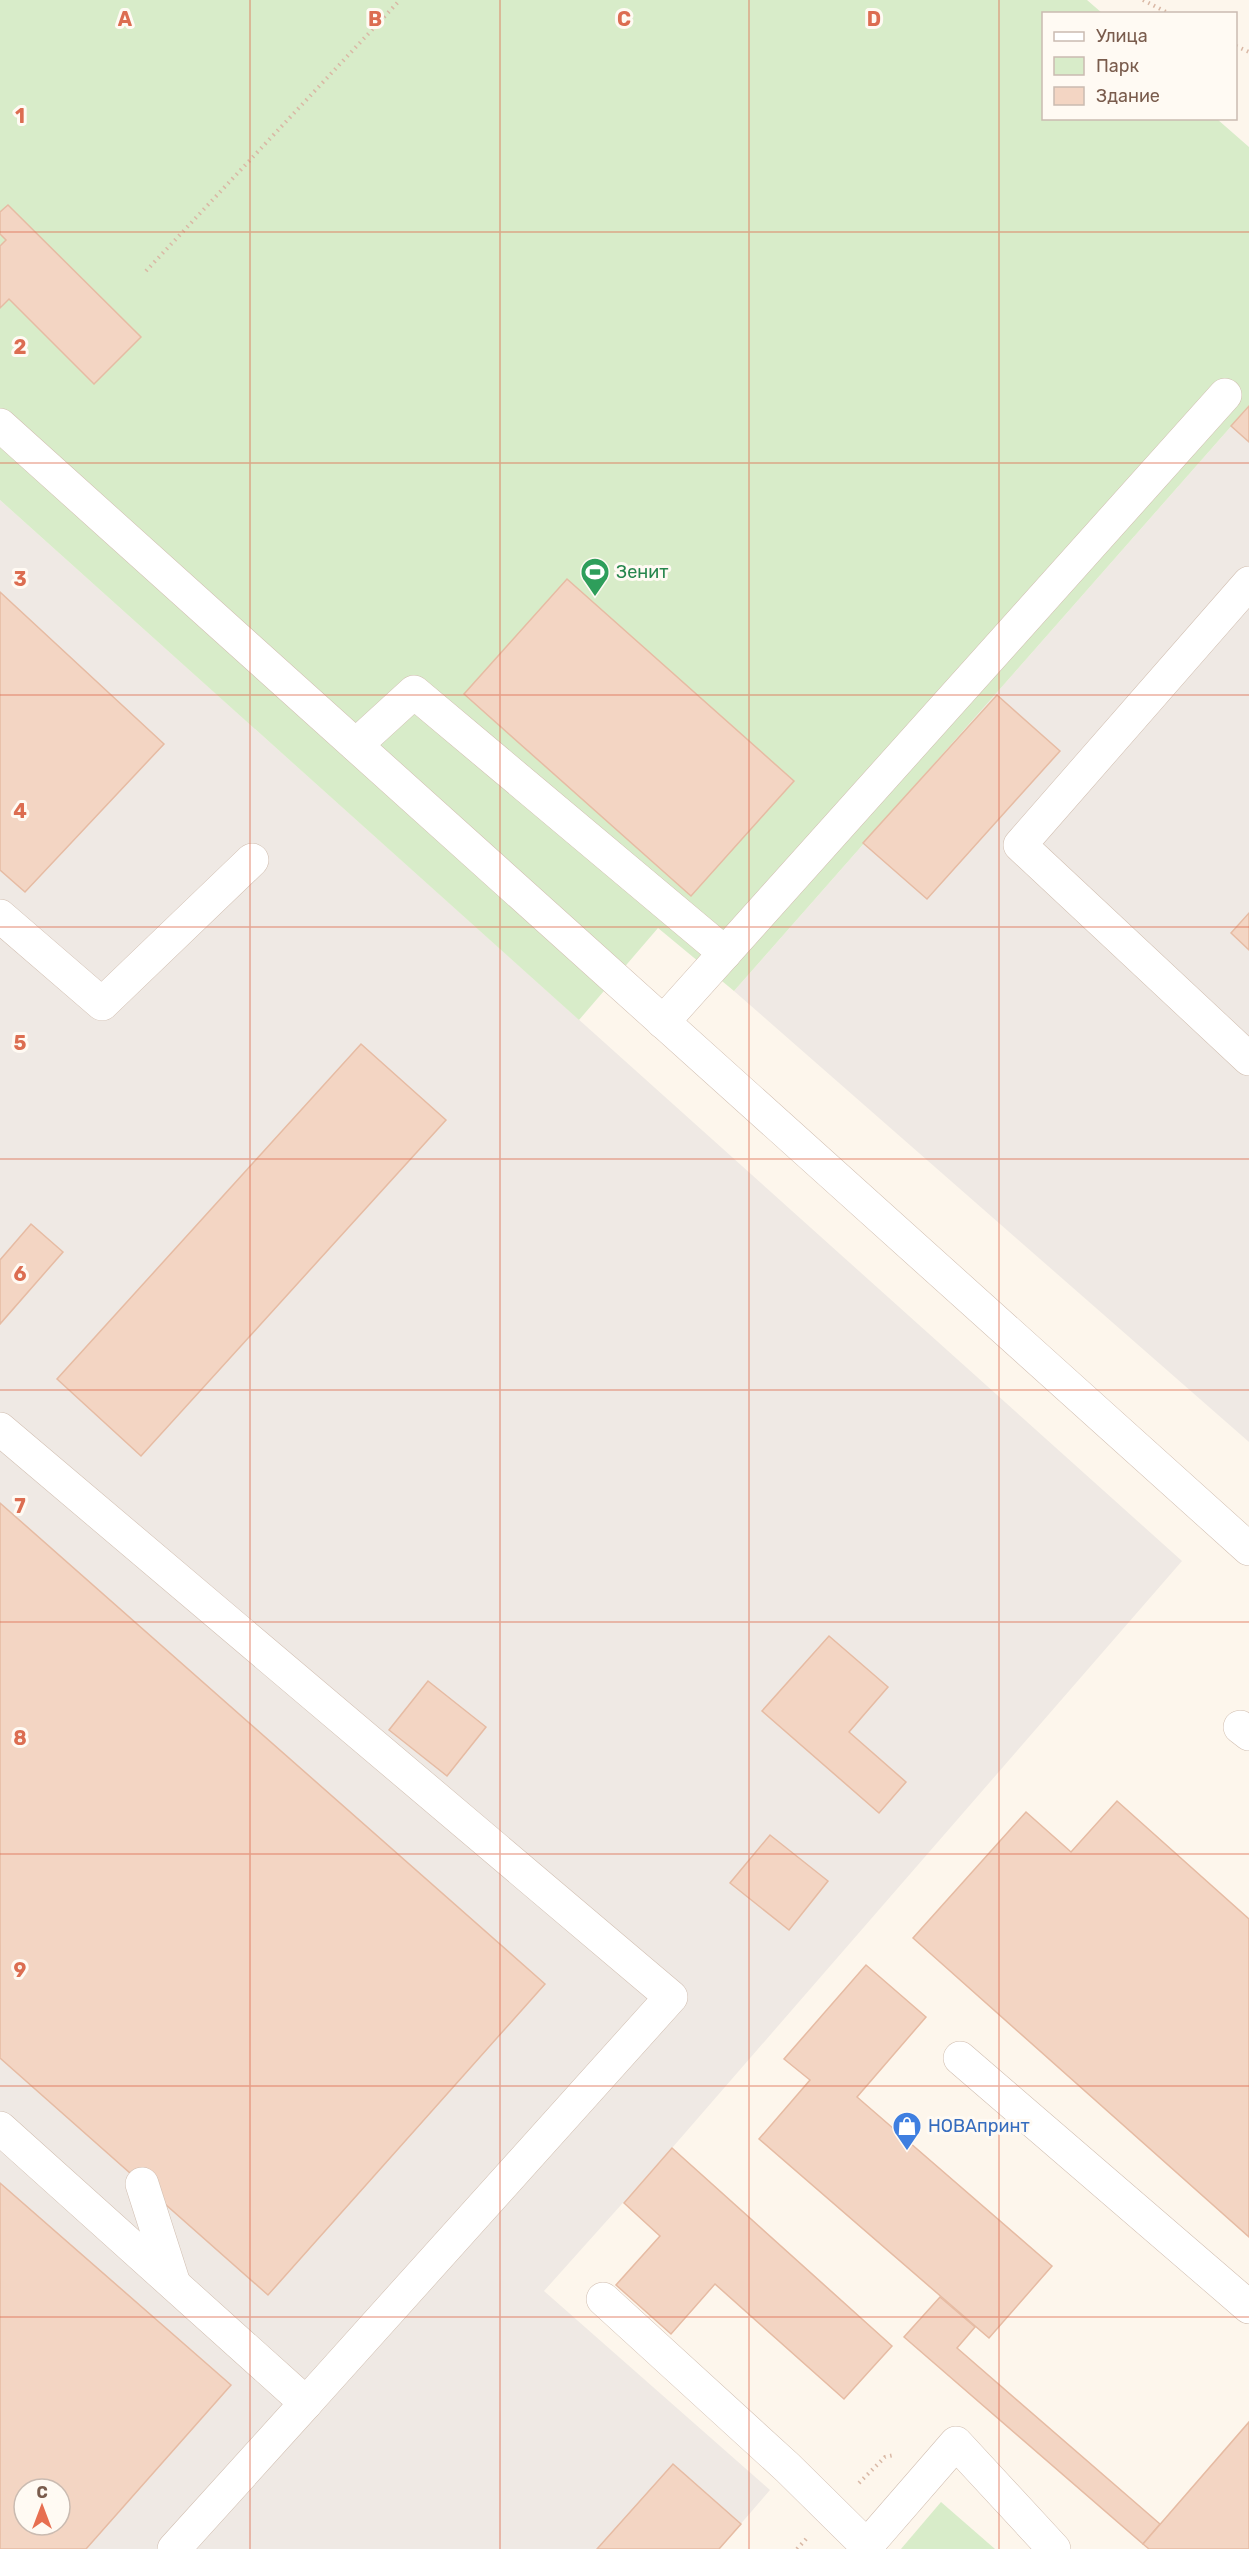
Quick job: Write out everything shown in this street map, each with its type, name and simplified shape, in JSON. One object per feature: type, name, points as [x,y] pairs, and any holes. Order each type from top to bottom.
[{"type":"lane","points":[[663,1022],[1225,395]]},
{"type":"lane","points":[[0,425],[1249,1549]]},
{"type":"lane","points":[[1249,583],[1020,845],[1249,1059]]},
{"type":"lane","points":[[356,745],[414,692],[725,953]]},
{"type":"lane","points":[[0,916],[102,1004],[252,860]]},
{"type":"lane","points":[[0,1429],[671,1997],[174,2549]]},
{"type":"lane","points":[[960,2058],[1249,2307]]},
{"type":"lane","points":[[0,2128],[306,2403]]},
{"type":"lane","points":[[142,2184],[175,2286]]},
{"type":"lane","points":[[603,2299],[788,2468],[866,2547],[956,2443],[1054,2549]]},
{"type":"path","points":[[146,271],[399,0]]},
{"type":"path","points":[[1143,0],[1166,12]]},
{"type":"shaded area","points":[[1249,406],[1249,1442],[734,991]]},
{"type":"shaded area","points":[[0,500],[1182,1561],[672,2148],[544,2291],[770,2490],[719,2549],[0,2549]]},
{"type":"green space","name":"Зенит","points":[[0,0],[1087,0],[1101,12],[1042,12],[1042,120],[1218,120],[1249,147],[1249,406],[734,991],[658,928],[579,1020],[0,500]]},
{"type":"green space","points":[[941,2502],[995,2549],[901,2549]]},
{"type":"building","points":[[8,205],[141,337],[94,384],[9,299],[0,308],[0,246],[6,240],[0,234],[0,212]]},
{"type":"building","points":[[1249,406],[1249,442],[1231,426]]},
{"type":"building","points":[[567,579],[794,781],[691,896],[464,694]]},
{"type":"building","points":[[0,592],[164,744],[25,892],[0,870]]},
{"type":"building","points":[[997,695],[1060,751],[927,899],[863,843]]},
{"type":"building","points":[[1249,913],[1249,950],[1231,933]]},
{"type":"building","points":[[361,1044],[446,1120],[141,1456],[57,1379]]},
{"type":"building","points":[[31,1224],[63,1252],[0,1324],[0,1260]]},
{"type":"building","points":[[0,1503],[545,1984],[268,2295],[0,2058]]},
{"type":"building","points":[[829,1636],[888,1687],[849,1732],[906,1782],[879,1813],[762,1711]]},
{"type":"building","points":[[428,1681],[486,1727],[447,1776],[389,1730]]},
{"type":"building","points":[[1117,1801],[1249,1919],[1249,2237],[913,1938],[1026,1812],[1071,1852]]},
{"type":"building","points":[[770,1835],[828,1881],[789,1930],[730,1883]]},
{"type":"building","points":[[866,1965],[926,2017],[857,2097],[1052,2266],[989,2338],[759,2139],[810,2080],[784,2059]]},
{"type":"building","points":[[672,2148],[892,2346],[844,2399],[715,2284],[671,2334],[616,2285],[660,2236],[624,2203]]},
{"type":"building","points":[[0,2183],[231,2385],[86,2549],[0,2549]]},
{"type":"building","points":[[940,2297],[975,2327],[957,2348],[1160,2524],[1143,2544],[904,2337]]},
{"type":"building","points":[[1249,2422],[1249,2549],[1149,2549],[1143,2544]]},
{"type":"building","points":[[673,2464],[741,2524],[719,2549],[597,2549]]},
{"type":"place","name":"Зенит","points":[[595,598]]},
{"type":"place","name":"НОВАпринт","points":[[907,2152]]}]
